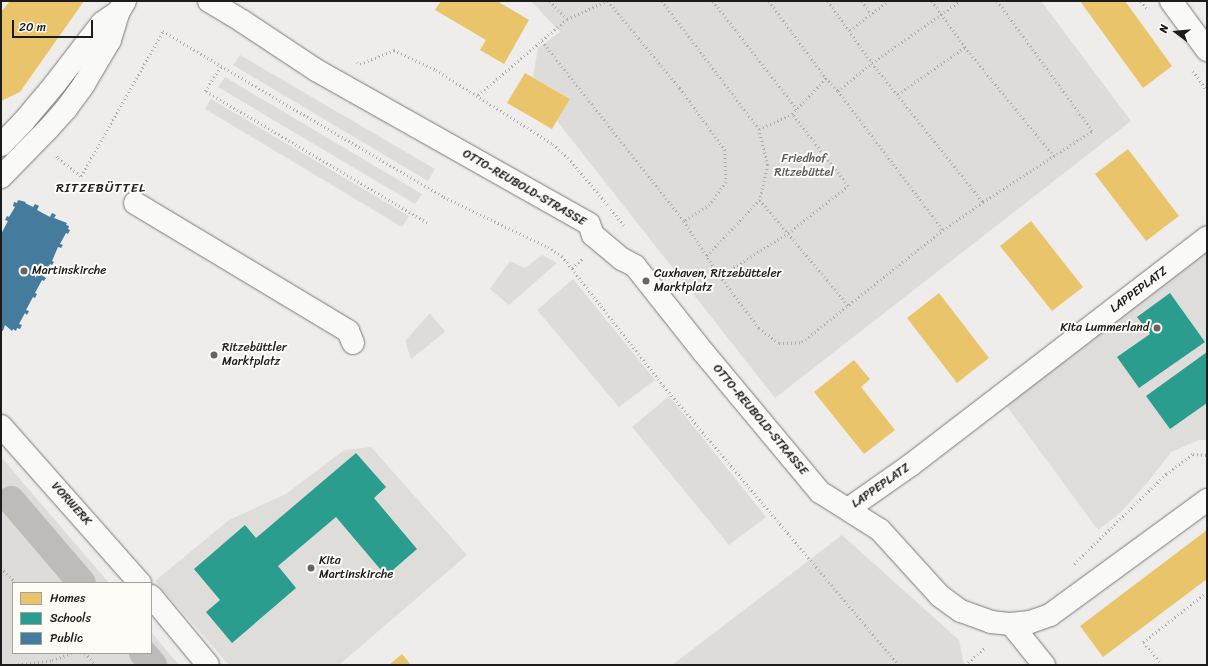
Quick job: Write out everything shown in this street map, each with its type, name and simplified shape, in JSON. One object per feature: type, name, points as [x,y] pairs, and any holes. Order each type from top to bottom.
[{"type":"street","name":"OTTO-REUBOLD-STRASSE","points":[[209,1],[316,70],[588,224],[593,235],[622,259],[635,266],[704,353],[820,492],[848,510]]},
{"type":"street","points":[[1171,1],[1207,50]]},
{"type":"street","points":[[1,145],[24,121],[55,84],[102,23],[122,6]]},
{"type":"street","points":[[1,177],[57,119],[84,84],[110,40],[122,6]]},
{"type":"street","points":[[132,208],[348,331],[354,343],[345,341],[132,208]]},
{"type":"street","name":"LAPPEPLATZ","points":[[1207,238],[912,464],[848,510],[880,530],[947,601],[961,611],[991,622],[1012,624],[1030,622],[1060,610],[1207,500]]},
{"type":"street","name":"VORWERK","points":[[1,426],[139,582]]},
{"type":"street","points":[[152,597],[208,665]]},
{"type":"street","points":[[1012,624],[1044,665]]},
{"type":"path","points":[[550,1],[567,19]]},
{"type":"path","points":[[478,96],[567,19],[608,1],[680,88],[725,150],[726,182],[710,205],[684,221]]},
{"type":"path","points":[[662,1],[759,129],[768,165],[760,200],[707,256]]},
{"type":"path","points":[[713,1],[797,109]]},
{"type":"path","points":[[769,1],[943,230]]},
{"type":"path","points":[[828,1],[872,63],[982,202]]},
{"type":"path","points":[[862,1],[871,14]]},
{"type":"path","points":[[850,30],[888,1]]},
{"type":"path","points":[[932,1],[965,47],[1054,156]]},
{"type":"path","points":[[838,90],[872,63],[960,1]]},
{"type":"path","points":[[542,41],[684,221],[720,276],[760,328],[779,343],[802,342],[943,230],[982,202],[1092,131],[997,1]]},
{"type":"path","points":[[56,152],[58,158],[81,176],[163,31],[444,197],[548,246],[562,256],[664,386],[899,665]]},
{"type":"path","points":[[898,94],[965,47]]},
{"type":"path","points":[[353,60],[360,64],[394,50],[436,70],[553,144],[571,161],[626,228]]},
{"type":"path","points":[[221,66],[205,91],[427,223]]},
{"type":"path","points":[[759,129],[792,114],[826,78]]},
{"type":"path","points":[[720,276],[788,234],[848,186],[792,114]]},
{"type":"path","points":[[760,200],[849,306]]},
{"type":"path","points":[[1072,567],[1166,474],[1193,454],[1207,455]]},
{"type":"path","points":[[1,568],[15,582]]},
{"type":"path","points":[[1162,665],[1143,642],[1207,592]]},
{"type":"path","points":[[14,665],[52,660],[69,654]]},
{"type":"path","points":[[86,654],[96,665]]},
{"type":"shaded area","name":"Kita Lummerland","points":[[1207,251],[1207,440],[1199,440],[1171,452],[1148,482],[1120,513],[1098,530],[1006,405]]},
{"type":"shaded area","name":"Kita Martinskirche","points":[[371,447],[467,555],[339,665],[229,665],[155,581],[229,520],[286,494],[344,450]]},
{"type":"green space","name":"Friedhof Ritzebüttel","points":[[531,1],[1041,1],[1131,121],[775,398],[557,121],[570,99],[533,77],[538,48],[560,32]]},
{"type":"green space","points":[[240,55],[435,169],[428,181],[233,65]]},
{"type":"green space","points":[[225,77],[422,194],[415,204],[218,87]]},
{"type":"green space","points":[[211,99],[409,216],[402,227],[205,109]]},
{"type":"green space","points":[[542,255],[557,263],[509,305],[490,289],[510,261],[525,268]]},
{"type":"green space","points":[[573,279],[655,380],[619,407],[537,310]]},
{"type":"green space","points":[[430,313],[445,332],[411,359],[405,341]]},
{"type":"green space","points":[[669,396],[766,517],[729,545],[632,427]]},
{"type":"green space","points":[[1,457],[108,582],[12,582],[12,654],[152,654],[152,633],[179,665],[1,665]]},
{"type":"green space","points":[[842,535],[959,640],[964,665],[672,665]]},
{"type":"building: Homes","points":[[10,1],[84,1],[20,92],[1,101],[1,12]]},
{"type":"building: Homes","points":[[441,1],[497,1],[529,20],[504,64],[480,50],[486,40],[435,10]]},
{"type":"building: Homes","points":[[1080,1],[1125,1],[1172,66],[1143,88]]},
{"type":"building: Homes","points":[[525,73],[570,99],[552,129],[507,103]]},
{"type":"building: Homes","points":[[1128,149],[1179,216],[1146,241],[1095,174]]},
{"type":"building: Homes","points":[[1031,221],[1083,287],[1052,311],[1000,246]]},
{"type":"building: Homes","points":[[939,293],[989,358],[957,383],[907,318]]},
{"type":"building: Homes","points":[[854,360],[870,379],[861,387],[895,430],[864,454],[814,392]]},
{"type":"building: Homes","points":[[1207,530],[1207,579],[1103,657],[1080,626]]},
{"type":"building: Homes","points":[[402,654],[411,665],[389,665]]},
{"type":"building: Schools","points":[[1170,293],[1205,342],[1139,388],[1117,357],[1150,334],[1137,317]]},
{"type":"building: Schools","points":[[1207,352],[1207,403],[1170,429],[1146,396]]},
{"type":"building: Schools","points":[[356,453],[386,487],[374,498],[417,549],[386,576],[336,517],[278,566],[296,588],[232,643],[206,612],[220,600],[194,569],[245,525],[256,538]]},
{"type":"building: Public","name":"Martinskirche","points":[[18,200],[26,202],[25,203],[33,207],[35,204],[39,206],[37,210],[50,217],[52,213],[56,215],[54,218],[67,223],[66,225],[69,226],[68,229],[70,230],[68,234],[66,233],[60,244],[63,245],[61,248],[58,247],[52,261],[54,262],[52,265],[50,264],[43,276],[46,278],[44,281],[42,280],[35,293],[37,294],[35,298],[33,297],[26,310],[29,311],[27,315],[25,313],[19,324],[22,325],[20,329],[17,328],[16,331],[13,329],[12,331],[5,325],[3,331],[1,330],[1,234],[8,221],[5,220],[7,216],[9,217],[15,207],[13,206],[14,202],[17,203]]},
{"type":"waterway","points":[[11,500],[81,582]]},
{"type":"waterway","points":[[144,654],[153,665]]},
{"type":"place","name":"Martinskirche","points":[[24,271]]},
{"type":"place","name":"Cuxhaven, Ritzebütteler Marktplatz","points":[[646,281]]},
{"type":"place","name":"Kita Lummerland","points":[[1157,328]]},
{"type":"place","name":"Ritzebüttler Marktplatz","points":[[214,355]]},
{"type":"place","name":"Kita Martinskirche","points":[[311,568]]},
{"type":"district","name":"RITZEBÜTTEL","points":[[101,188]]}]
